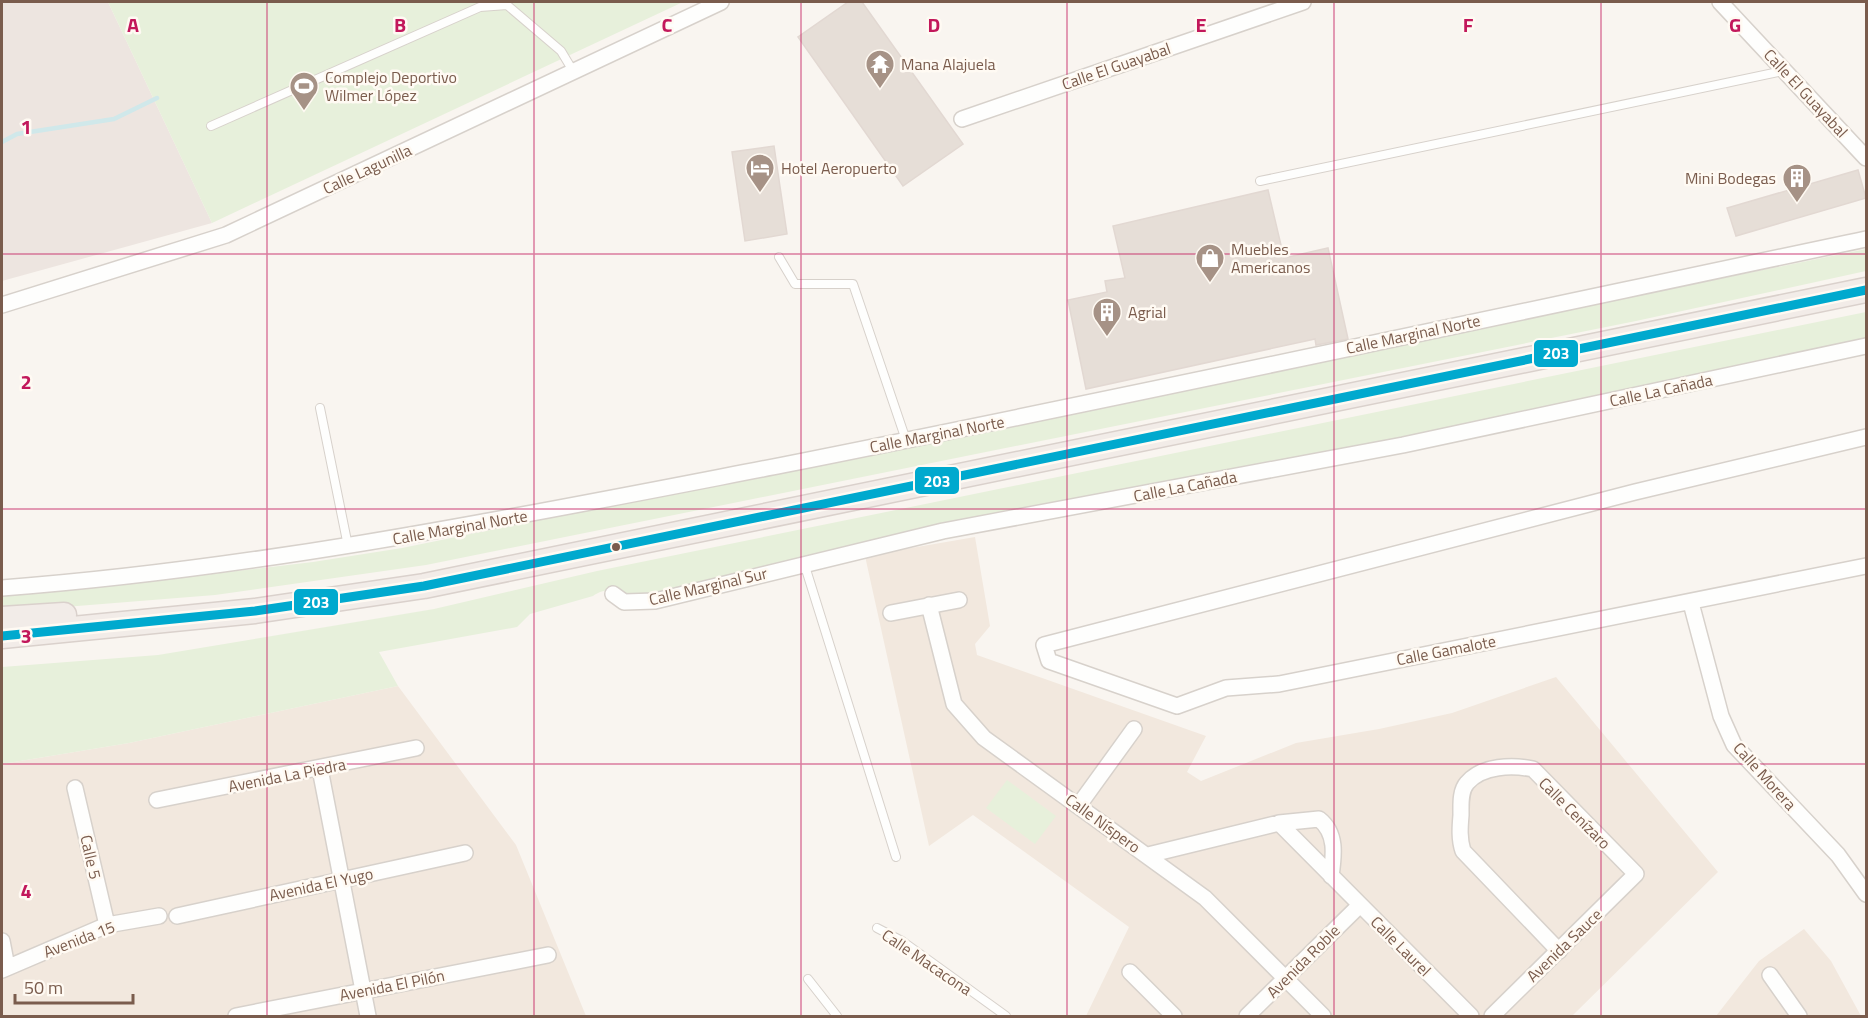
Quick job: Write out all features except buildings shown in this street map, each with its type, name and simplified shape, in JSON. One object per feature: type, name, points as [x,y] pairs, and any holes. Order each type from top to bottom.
[{"type":"highway","points":[[2,636],[255,611],[424,586],[1866,290]]},
{"type":"highway","points":[[2,619],[74,615],[131,625]]},
{"type":"street","name":"Calle Lagunilla","points":[[2,305],[226,235],[721,2]]},
{"type":"street","name":"Calle El Guayabal","points":[[962,119],[1304,2]]},
{"type":"street","name":"Calle El Guayabal","points":[[1720,2],[1866,158]]},
{"type":"street","name":"Calle Marginal Norte","points":[[2,588],[74,583],[348,546],[474,525],[906,440],[1866,239]]},
{"type":"street","name":"Calle La Cañada","points":[[804,563],[943,531],[1403,445],[1866,346]]},
{"type":"street","name":"Calle Gamalote","points":[[1866,437],[1635,492],[1044,645],[1050,661],[1177,706],[1226,688],[1279,684],[1866,566]]},
{"type":"street","name":"Calle Marginal Sur","points":[[613,594],[624,602],[655,601],[804,563]]},
{"type":"street","points":[[891,613],[959,600]]},
{"type":"street","name":"Calle Morera","points":[[1691,603],[1721,716],[1734,745],[1838,855],[1866,894]]},
{"type":"street","name":"Calle Níspero","points":[[929,605],[954,704],[984,738],[1205,898],[1323,1017]]},
{"type":"street","points":[[1079,805],[1134,729]]},
{"type":"street","name":"Avenida La Piedra","points":[[157,800],[416,748]]},
{"type":"street","name":"Calle Cenízaro","points":[[1559,951],[1463,851],[1460,836],[1461,795],[1467,783],[1482,773],[1499,767],[1516,766],[1533,769],[1636,874]]},
{"type":"street","points":[[320,769],[369,1017]]},
{"type":"street","name":"Calle 5","points":[[75,788],[107,925]]},
{"type":"street","points":[[1148,855],[1279,824],[1308,818],[1319,819],[1328,826],[1332,838],[1334,856],[1331,876]]},
{"type":"street","name":"Calle Laurel","points":[[1279,824],[1471,1017]]},
{"type":"street","name":"Avenida El Yugo","points":[[177,916],[465,853]]},
{"type":"street","name":"Avenida Sauce","points":[[1492,1017],[1636,874]]},
{"type":"street","name":"Avenida Roble","points":[[1247,1017],[1360,905]]},
{"type":"street","name":"Avenida 15","points":[[4,969],[107,925],[159,916]]},
{"type":"street","points":[[2,941],[4,969]]},
{"type":"street","name":"Avenida El Pilón","points":[[236,1017],[548,955]]},
{"type":"street","points":[[1130,972],[1174,1017]]},
{"type":"street","points":[[1770,975],[1795,1015]]},
{"type":"lane","points":[[211,126],[480,7],[505,3],[561,51],[573,71]]},
{"type":"lane","points":[[1260,181],[1785,71]]},
{"type":"lane","points":[[779,257],[795,284],[852,284],[906,440]]},
{"type":"lane","points":[[320,408],[348,546]]},
{"type":"lane","points":[[804,563],[896,857]]},
{"type":"lane","name":"Calle Macacona","points":[[876,928],[902,941],[1006,1017]]},
{"type":"lane","points":[[808,979],[837,1017]]},
{"type":"shaded area","points":[[2,2],[108,2],[212,223],[2,281]]},
{"type":"shaded area","points":[[975,537],[990,626],[975,644],[977,655],[1206,736],[1187,772],[1201,781],[1296,743],[1379,729],[1452,713],[1556,677],[1718,872],[1572,1016],[1086,1016],[1129,927],[973,815],[929,846],[865,556]]},
{"type":"shaded area","points":[[398,686],[516,845],[586,1016],[2,1016],[2,764],[129,743]]},
{"type":"shaded area","points":[[1804,929],[1831,961],[1861,1016],[1716,1016],[1759,961]]},
{"type":"green space","name":"Complejo Deportivo Wilmer López","points":[[108,2],[683,2],[212,223]]},
{"type":"green space","points":[[1866,249],[1866,271],[1636,321],[426,565],[215,595],[2,612],[2,595],[65,591],[313,562],[402,548]]},
{"type":"green space","points":[[1866,312],[1866,340],[1415,438],[1003,514],[805,556],[649,598],[634,598],[614,591],[604,591],[530,614],[517,627],[379,652],[398,686],[129,743],[2,764],[2,667],[158,655],[434,609],[597,571]]},
{"type":"green space","points":[[1007,780],[1056,816],[1035,844],[986,808]]},
{"type":"waterway","points":[[2,142],[17,134],[114,119],[157,98]]},
{"type":"transit line","name":"203","points":[[2,636],[255,611],[424,586],[1866,290]]},
{"type":"place","name":"Mana Alajuela","points":[[880,90]]},
{"type":"place","name":"Complejo Deportivo Wilmer López","points":[[304,112]]},
{"type":"place","name":"Hotel Aeropuerto","points":[[760,194]]},
{"type":"place","name":"Mini Bodegas","points":[[1797,204]]},
{"type":"place","name":"Muebles Americanos","points":[[1210,284]]},
{"type":"place","name":"Agrial","points":[[1107,338]]}]
